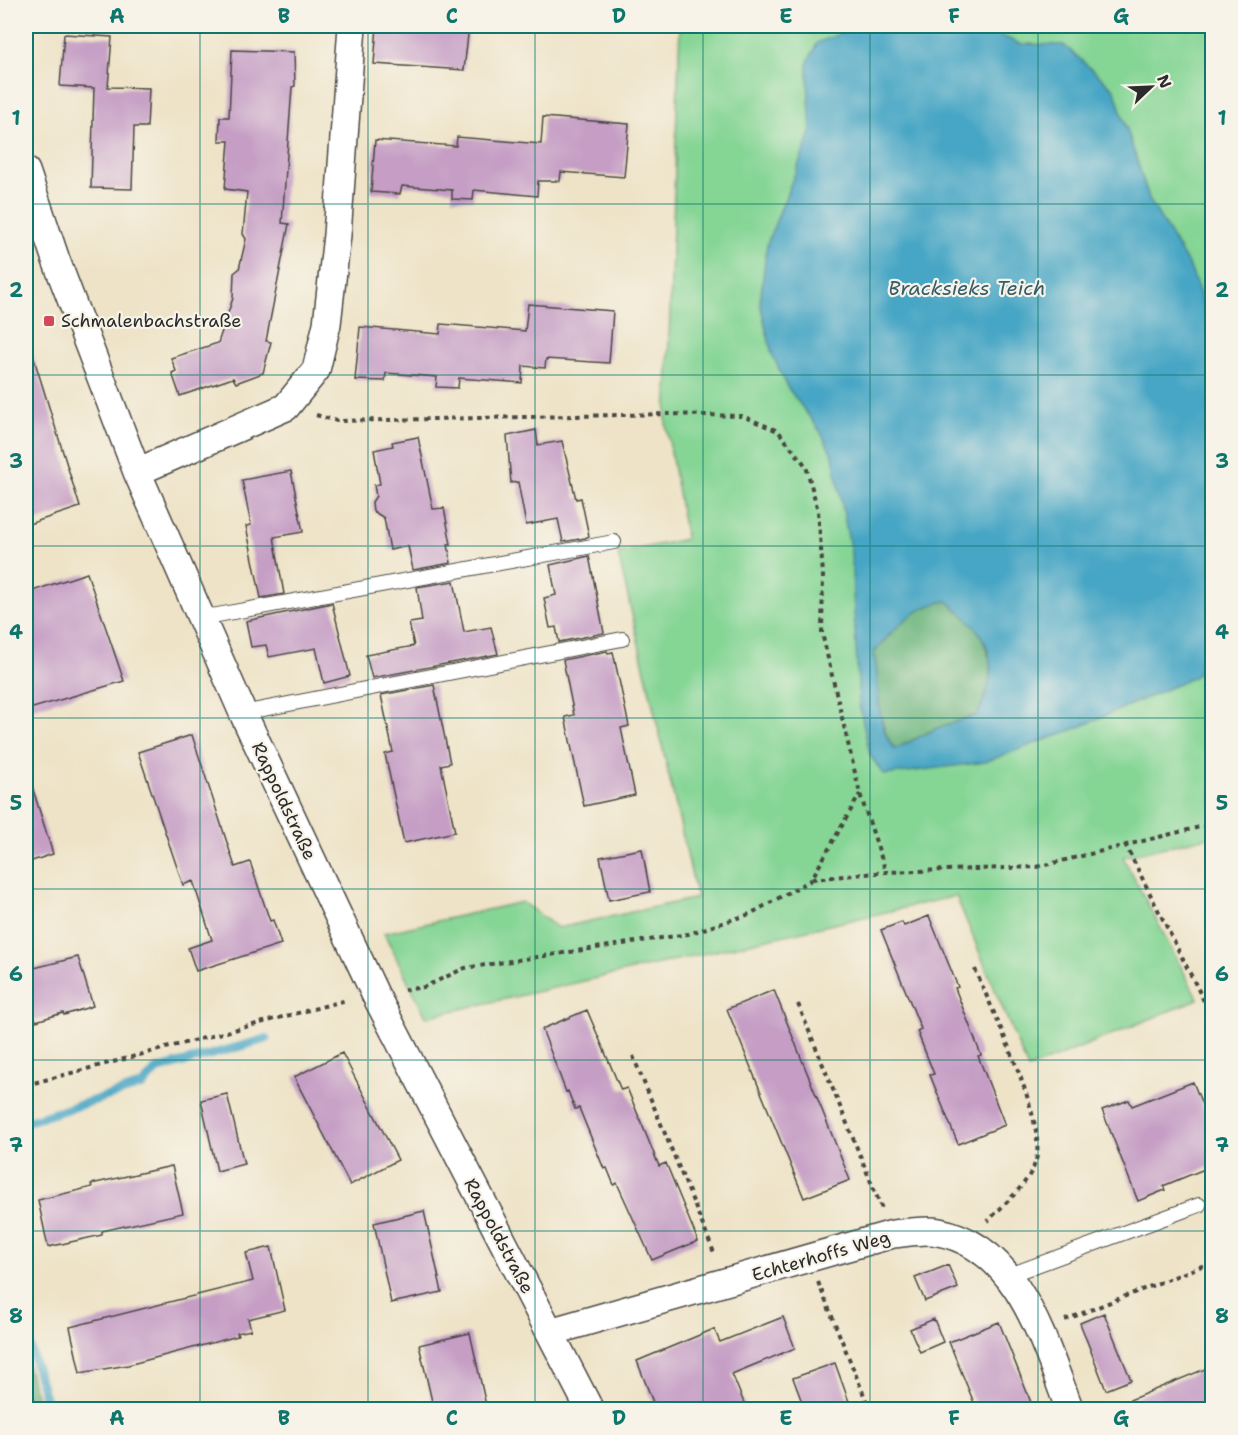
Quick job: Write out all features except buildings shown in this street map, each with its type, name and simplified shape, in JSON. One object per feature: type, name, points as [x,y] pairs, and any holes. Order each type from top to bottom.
[{"type":"street","points":[[137,472],[286,407],[316,369],[327,324],[337,235],[352,26]]},
{"type":"street","name":"Rappoldstraße","points":[[26,171],[60,271],[137,472],[243,713],[375,993],[590,1410]]},
{"type":"street","name":"Echterhoffs Weg","points":[[550,1332],[893,1234],[938,1231],[969,1242],[996,1263],[1022,1293],[1070,1410]]},
{"type":"lane","points":[[201,618],[614,542]]},
{"type":"lane","points":[[243,713],[622,639]]},
{"type":"lane","points":[[1007,1276],[1199,1205]]},
{"type":"path","points":[[286,407],[337,421],[668,414],[742,416],[778,431],[806,466],[818,511],[824,574],[822,633],[860,794],[886,872]]},
{"type":"path","points":[[811,880],[860,794]]},
{"type":"path","points":[[26,1085],[375,993],[424,987],[465,968],[688,934],[750,914],[811,880],[886,872],[1038,867],[1212,824]]},
{"type":"path","points":[[1125,844],[1196,980],[1212,1017]]},
{"type":"path","points":[[969,1242],[1020,1187],[1036,1161],[1038,1136],[1033,1111],[975,969]]},
{"type":"path","points":[[798,1004],[893,1234]]},
{"type":"path","points":[[633,1056],[726,1283]]},
{"type":"path","points":[[809,1259],[870,1410]]},
{"type":"path","points":[[1038,1330],[1212,1262]]},
{"type":"green space","points":[[680,26],[1212,26],[1212,836],[1123,857],[1198,999],[1028,1069],[956,896],[426,1017],[384,933],[522,902],[558,928],[697,898],[618,553],[686,539],[666,424]]},
{"type":"green space","points":[[947,601],[978,627],[990,660],[990,688],[977,715],[937,728],[895,749],[884,729],[881,717],[874,653],[906,619],[925,607]]},
{"type":"green space","points":[[26,1361],[40,1409],[26,1409]]},
{"type":"water","name":"Bracksieks Teich","points":[[858,26],[982,27],[1020,44],[1064,45],[1114,89],[1150,201],[1190,267],[1212,327],[1212,661],[1192,678],[1077,728],[985,762],[884,775],[870,755],[859,704],[851,553],[833,456],[820,431],[788,388],[772,354],[760,303],[767,244],[811,133],[807,64],[817,43]],"holes":[[[947,601],[983,638],[991,665],[985,696],[977,715],[937,728],[895,749],[888,739],[881,716],[874,653],[897,627],[925,607]]]},
{"type":"waterway","points":[[26,1122],[143,1085],[156,1070],[266,1039]]},
{"type":"waterway","points":[[26,1335],[49,1410]]},
{"type":"place","name":"Schmalenbachstraße","points":[[49,321]]}]
